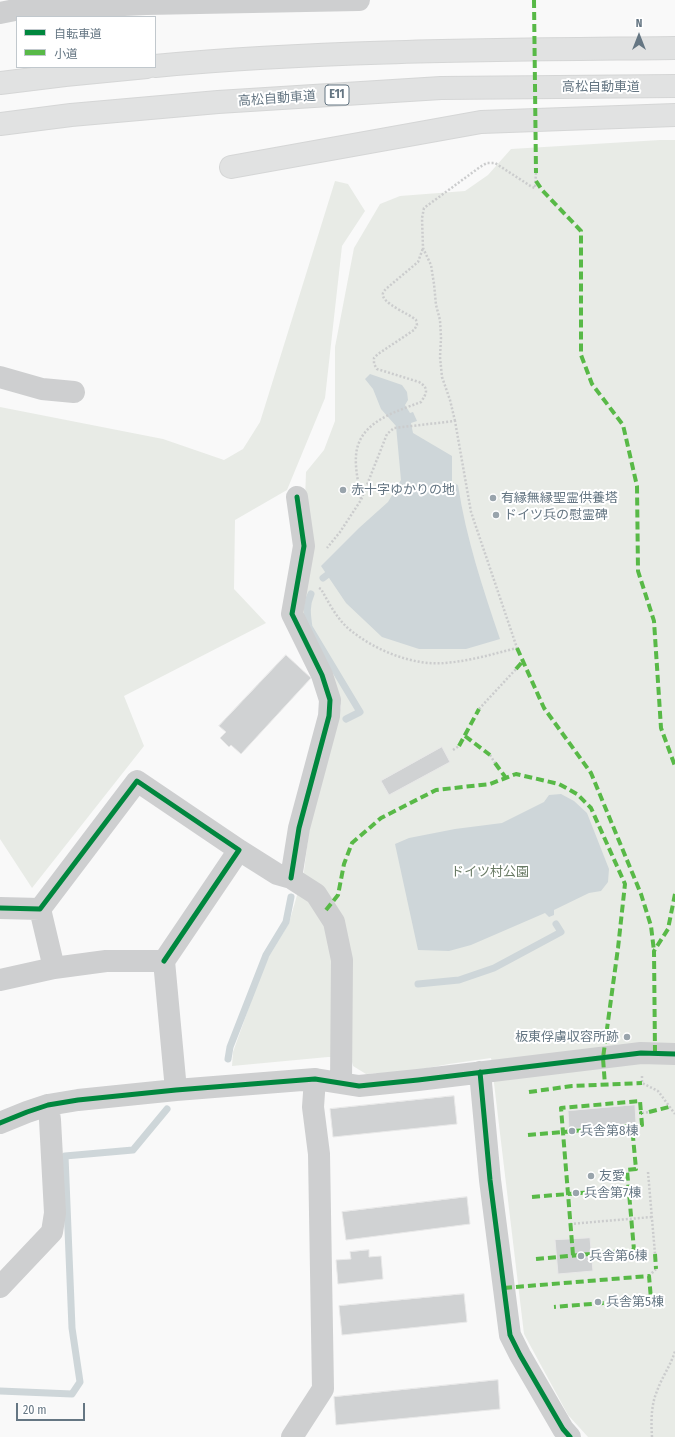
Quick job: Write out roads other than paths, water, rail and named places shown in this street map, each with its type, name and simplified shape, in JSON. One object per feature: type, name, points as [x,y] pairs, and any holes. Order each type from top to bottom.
[{"type":"highway","points":[[156,66],[220,60],[437,50],[675,48]]},
{"type":"highway","points":[[0,83],[137,68]]},
{"type":"highway","points":[[0,72],[65,75]]},
{"type":"highway","name":"高松自動車道","points":[[0,124],[71,115],[218,102],[441,88],[675,86]]},
{"type":"highway","points":[[231,167],[481,122],[675,115]]},
{"type":"street","points":[[0,13],[15,10],[146,4],[359,0]]},
{"type":"street","points":[[0,377],[42,389],[74,392]]},
{"type":"street","points":[[291,878],[300,828],[330,716],[330,700],[322,675],[292,614],[304,546],[297,497]]},
{"type":"street","points":[[40,909],[137,781],[238,850],[277,874],[291,878],[316,894],[334,922],[342,960],[341,1083]]},
{"type":"street","points":[[176,1090],[164,961],[238,850]]},
{"type":"street","points":[[0,908],[40,909]]},
{"type":"street","points":[[40,909],[54,968]]},
{"type":"street","points":[[0,980],[54,968],[106,961],[164,961]]},
{"type":"street","points":[[0,1123],[27,1112],[78,1100],[176,1090],[315,1079],[360,1086],[641,1053],[675,1054]]},
{"type":"street","points":[[480,1072],[490,1180],[510,1335],[568,1437]]},
{"type":"street","points":[[292,1437],[323,1389],[319,1154],[313,1107],[315,1079]]},
{"type":"street","points":[[0,1287],[52,1232],[55,1213],[48,1106]]},
{"type":"waterway","points":[[323,578],[327,575]]},
{"type":"waterway","points":[[311,594],[307,610],[309,627],[360,712],[346,719]]},
{"type":"waterway","points":[[228,1059],[230,1047],[266,955],[286,922],[291,897]]},
{"type":"waterway","points":[[418,984],[459,980],[494,968],[561,932],[556,924]]},
{"type":"waterway","points":[[0,1391],[72,1394],[80,1382],[72,1328],[65,1156],[133,1150],[167,1109]]},
{"type":"place","name":"赤十字ゆかりの地","points":[[343,490]]},
{"type":"place","name":"有縁無縁聖霊供養塔","points":[[493,498]]},
{"type":"place","name":"ドイツ兵の慰霊碑","points":[[496,515]]},
{"type":"place","name":"板東俘虜収容所跡","points":[[627,1037]]},
{"type":"place","name":"兵舎第8棟","points":[[572,1131]]},
{"type":"place","name":"友愛","points":[[591,1176]]},
{"type":"place","name":"兵舎第7棟","points":[[576,1193]]},
{"type":"place","name":"兵舎第6棟","points":[[581,1256]]},
{"type":"place","name":"兵舎第5棟","points":[[598,1302]]},
{"type":"park label","name":"ドイツ村公園","points":[[490,872]]}]
